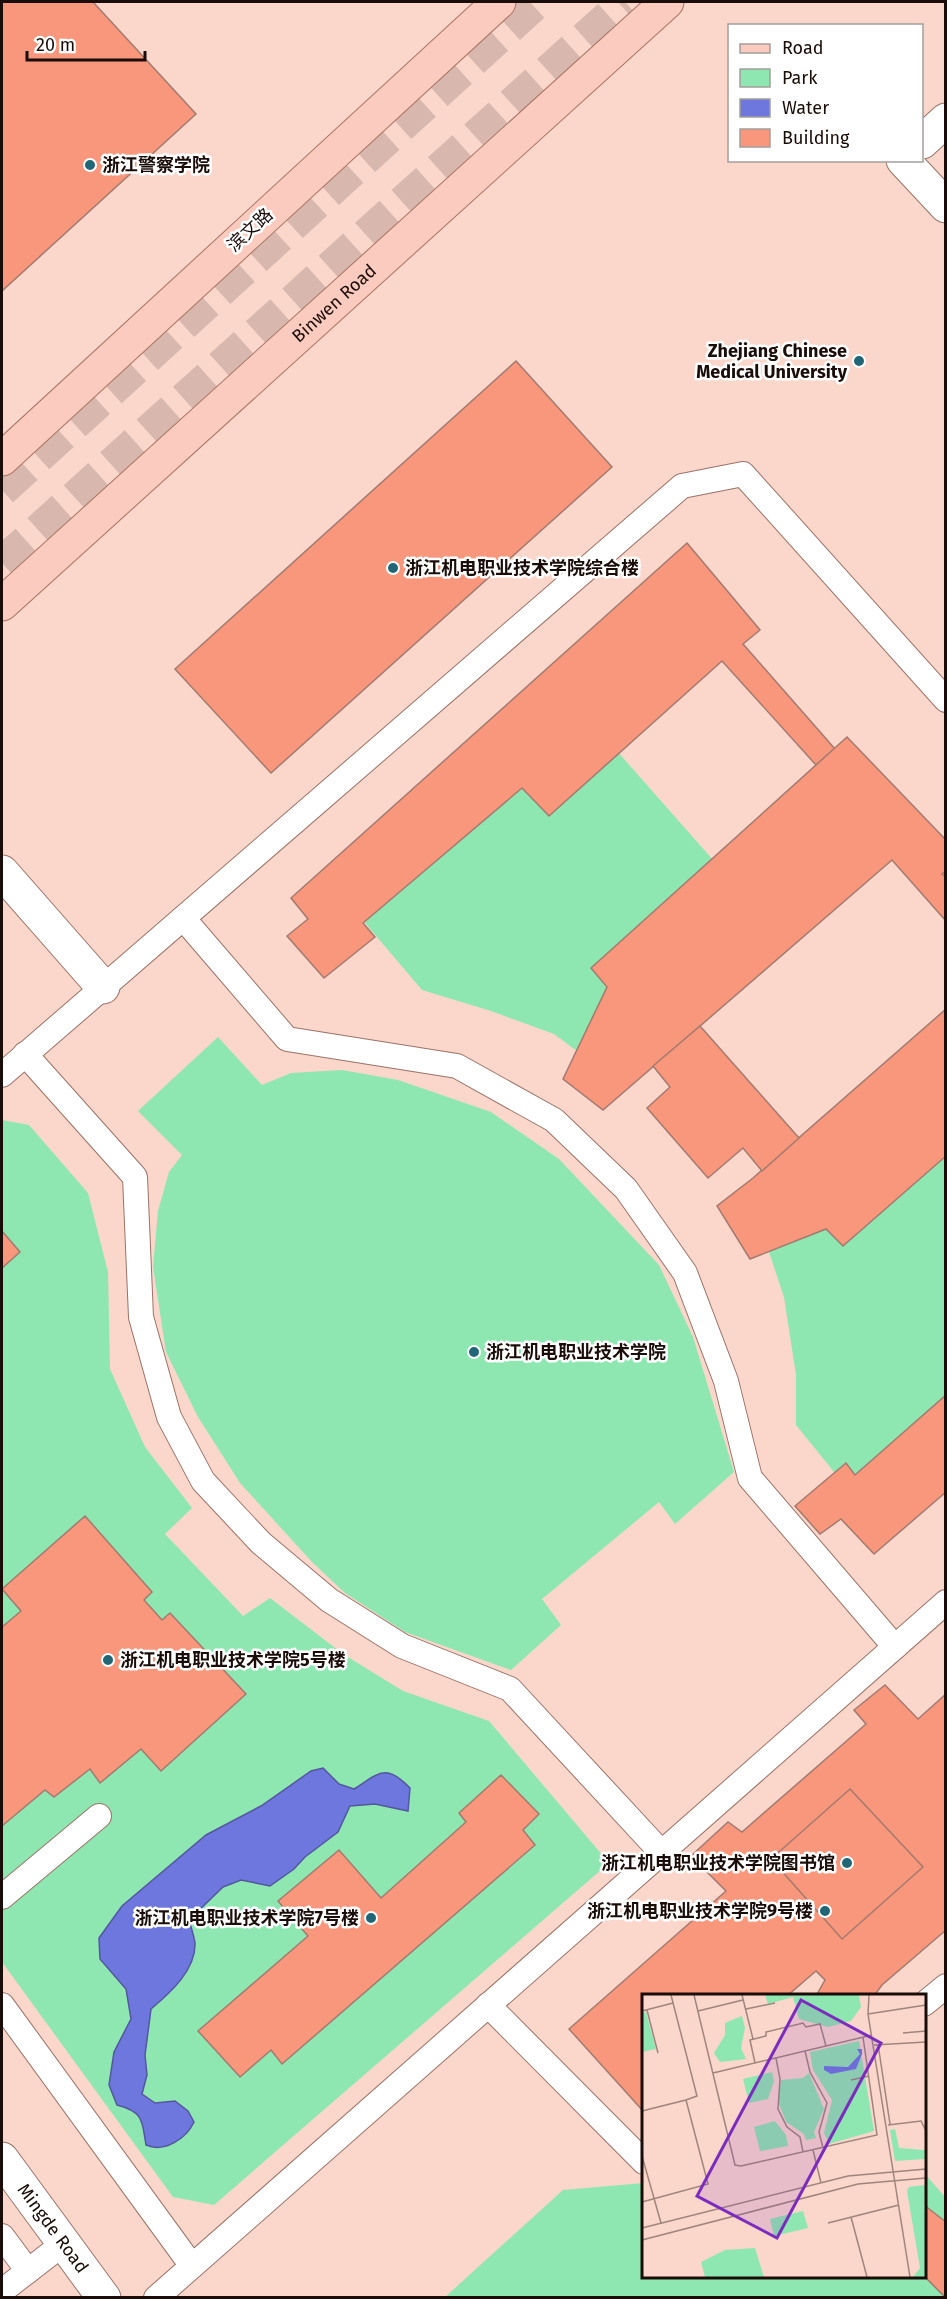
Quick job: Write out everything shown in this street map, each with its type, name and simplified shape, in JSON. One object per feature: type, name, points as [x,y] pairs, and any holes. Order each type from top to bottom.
[{"type":"main road","name":"滨文路","points":[[2,459],[499,2]]},
{"type":"main road","name":"Binwen Road","points":[[2,604],[667,2]]},
{"type":"street","points":[[923,140],[945,120]]},
{"type":"street","points":[[905,162],[945,206]]},
{"type":"street","points":[[2,872],[103,987]]},
{"type":"street","name":"Mingde Road","points":[[2,2159],[104,2298]]},
{"type":"lane","points":[[2,1075],[682,486],[743,474],[945,700]]},
{"type":"lane","points":[[183,918],[288,1039],[458,1066],[554,1120],[626,1189],[686,1273],[726,1381],[750,1478],[895,1647]]},
{"type":"lane","points":[[25,1054],[135,1177],[141,1317],[169,1417],[203,1481],[261,1543],[329,1600],[402,1646],[510,1689],[661,1852]]},
{"type":"lane","points":[[156,2298],[945,1602]]},
{"type":"lane","points":[[2,1897],[99,1816]]},
{"type":"lane","points":[[926,2002],[945,1986]]},
{"type":"lane","points":[[2,2005],[192,2266]]},
{"type":"lane","points":[[488,2005],[642,2160]]},
{"type":"lane","points":[[2,2236],[28,2271]]},
{"type":"lane","points":[[2,2291],[63,2244]]},
{"type":"green space","points":[[587,717],[758,911],[593,1063],[554,1034],[491,1011],[422,990],[349,904]]},
{"type":"green space","points":[[218,1037],[262,1085],[291,1073],[342,1070],[398,1080],[491,1112],[559,1159],[659,1265],[693,1337],[734,1472],[675,1524],[659,1502],[542,1599],[561,1625],[511,1670],[405,1632],[345,1593],[312,1562],[240,1483],[198,1417],[166,1352],[153,1267],[158,1211],[169,1172],[182,1155],[138,1111]]},
{"type":"green space","points":[[2,1120],[29,1125],[88,1193],[108,1272],[110,1369],[145,1447],[192,1508],[165,1534],[243,1616],[270,1598],[343,1654],[403,1691],[489,1721],[609,1863],[214,2205],[173,2197],[2,1962]]},
{"type":"green space","points":[[945,1128],[945,1426],[860,1504],[796,1425],[796,1375],[784,1297],[762,1231]]},
{"type":"green space","points":[[926,2175],[945,2197],[945,2297],[444,2298],[563,2190],[642,2183],[642,2278],[926,2278]]},
{"type":"water","points":[[323,1768],[339,1784],[354,1789],[376,1775],[388,1773],[395,1775],[410,1788],[408,1811],[375,1804],[350,1806],[338,1832],[270,1886],[241,1880],[223,1887],[189,1920],[195,1943],[187,1972],[151,2009],[145,2055],[147,2075],[142,2094],[155,2103],[175,2101],[188,2111],[194,2122],[186,2134],[174,2143],[160,2147],[146,2145],[144,2130],[137,2114],[117,2105],[109,2085],[114,2052],[131,2019],[126,1989],[100,1959],[99,1938],[122,1906],[206,1835],[261,1806],[311,1771]]},
{"type":"building","points":[[2,2],[93,2],[196,114],[2,291]]},
{"type":"building","name":"浙江机电职业技术学院综合楼","points":[[516,361],[612,467],[271,773],[175,669]]},
{"type":"building","points":[[687,543],[760,630],[743,644],[835,749],[816,765],[722,661],[549,816],[522,788],[363,923],[375,937],[324,978],[287,936],[308,919],[291,898]]},
{"type":"building","points":[[847,737],[946,840],[946,871],[942,874],[946,877],[946,921],[892,860],[603,1110],[563,1079],[607,987],[591,968]]},
{"type":"building","points":[[946,1009],[946,1156],[843,1246],[826,1229],[750,1259],[717,1206],[753,1178]]},
{"type":"building","points":[[700,1026],[799,1138],[762,1171],[743,1148],[708,1178],[647,1108],[670,1087],[653,1066]]},
{"type":"building","points":[[2,1231],[20,1252],[2,1268]]},
{"type":"building","points":[[946,1395],[946,1492],[874,1554],[841,1519],[820,1534],[795,1506],[846,1463],[855,1475]]},
{"type":"building","name":"浙江机电职业技术学院5号楼","points":[[85,1516],[152,1592],[144,1600],[162,1620],[170,1613],[246,1694],[161,1771],[141,1749],[100,1783],[90,1769],[54,1797],[45,1790],[2,1826],[2,1627],[21,1611],[2,1589]]},
{"type":"building","name":"浙江机电职业技术学院9号楼","points":[[885,1685],[918,1719],[946,1694],[946,1930],[882,1985],[875,1994],[817,1994],[825,1980],[816,1971],[789,1994],[642,1994],[642,2110],[569,2029],[726,1891],[691,1856],[728,1822],[742,1832],[866,1724],[854,1710]]},
{"type":"building","name":"浙江机电职业技术学院7号楼","points":[[501,1775],[539,1814],[523,1830],[535,1845],[282,2064],[271,2050],[240,2077],[198,2031],[308,1936],[278,1901],[339,1850],[381,1898],[466,1822],[459,1813]]},
{"type":"building","name":"浙江机电职业技术学院图书馆","points":[[850,1789],[923,1867],[842,1939],[771,1859]]},
{"type":"building","points":[[926,2207],[946,2222],[946,2298],[926,2278]]},
{"type":"tunnel","points":[[2,490],[537,2]]},
{"type":"tunnel","points":[[2,563],[625,2]]},
{"type":"place","name":"浙江警察学院","points":[[90,165]]},
{"type":"place","name":"Zhejiang Chinese Medical University","points":[[859,361]]},
{"type":"place","name":"浙江机电职业技术学院综合楼","points":[[393,568]]},
{"type":"place","name":"浙江机电职业技术学院","points":[[474,1352]]},
{"type":"place","name":"浙江机电职业技术学院5号楼","points":[[108,1660]]},
{"type":"place","name":"浙江机电职业技术学院图书馆","points":[[847,1863]]},
{"type":"place","name":"浙江机电职业技术学院9号楼","points":[[825,1911]]},
{"type":"place","name":"浙江机电职业技术学院7号楼","points":[[371,1918]]}]
